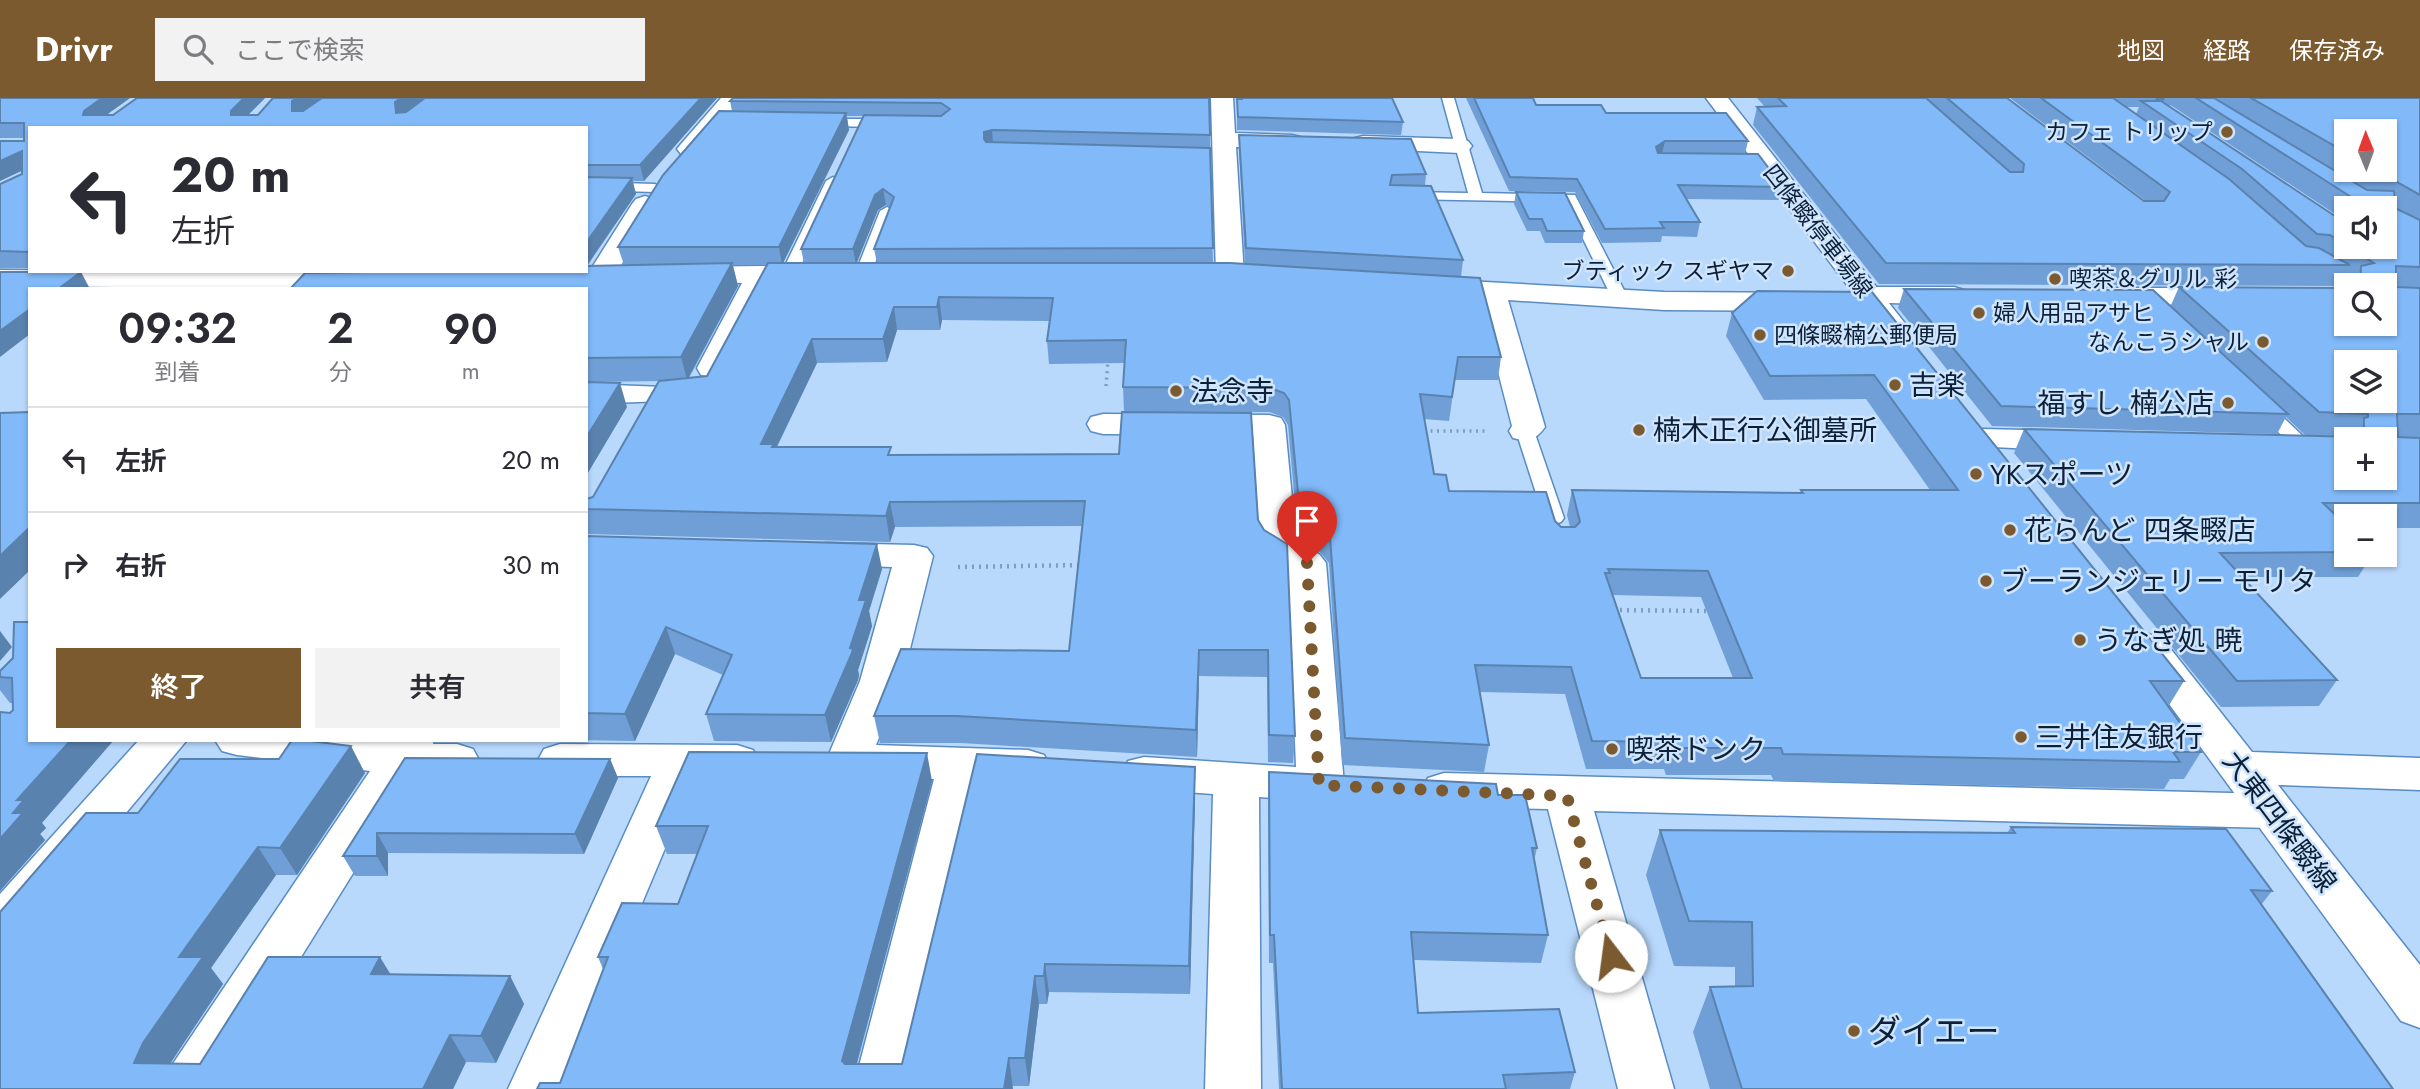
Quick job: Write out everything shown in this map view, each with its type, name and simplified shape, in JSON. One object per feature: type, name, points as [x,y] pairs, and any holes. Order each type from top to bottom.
[{"type":"street","points":[[1222,98],[1220,151],[1230,276]]},
{"type":"street","name":"四條畷停車場線","points":[[1717,98],[1758,161],[1916,355]]},
{"type":"street","points":[[724,113],[655,188],[613,277],[891,274]]},
{"type":"street","points":[[1220,151],[1328,142],[1460,146]]},
{"type":"street","points":[[634,428],[677,393],[775,274]]},
{"type":"street","points":[[0,278],[39,275],[201,276],[234,285],[370,281]]},
{"type":"street","points":[[1408,285],[1620,298],[1828,302],[1979,296]]},
{"type":"street","points":[[1504,290],[1492,294],[1529,427],[1525,431]]},
{"type":"street","points":[[2075,297],[2154,306],[2252,298]]},
{"type":"street","points":[[588,394],[677,393]]},
{"type":"street","points":[[1103,424],[1269,425],[1278,545],[1307,563],[1360,786]]},
{"type":"street","points":[[2016,481],[1975,429],[2108,442]]},
{"type":"street","points":[[2262,446],[2320,447]]},
{"type":"street","points":[[791,553],[914,555],[881,681],[810,761]]},
{"type":"street","name":"大東四條畷線","points":[[2123,615],[2420,1005]]},
{"type":"street","points":[[0,928],[163,742]]},
{"type":"street","points":[[271,742],[407,750],[506,760],[961,762],[1567,796],[2271,811]]},
{"type":"street","points":[[188,1089],[407,750]]},
{"type":"street","points":[[536,1089],[680,761]]},
{"type":"street","points":[[881,1089],[961,762]]},
{"type":"street","points":[[2242,768],[2420,774]]},
{"type":"street","points":[[1233,1089],[1236,779]]},
{"type":"street","points":[[1567,796],[1647,1089]]},
{"type":"lane","points":[[1448,98],[1476,197]]},
{"type":"lane","points":[[807,122],[858,129],[902,123]]},
{"type":"lane","points":[[775,274],[837,173]]},
{"type":"lane","points":[[588,187],[655,188]]},
{"type":"lane","points":[[1396,196],[1570,198],[1620,298]]},
{"type":"lane","points":[[863,274],[887,211]]},
{"type":"lane","points":[[2302,261],[2312,261],[2334,275]]},
{"type":"lane","points":[[2244,390],[2320,447]]},
{"type":"lane","points":[[1525,431],[1559,533]]},
{"type":"path","points":[[1422,431],[1525,431]]},
{"type":"path","points":[[911,568],[1087,565]]},
{"type":"path","points":[[1600,610],[1710,611]]},
{"type":"building","points":[[0,98],[102,98],[84,111],[83,115],[113,115],[137,98],[244,98],[231,111],[231,115],[258,115],[273,98],[297,98],[292,101],[292,111],[303,111],[322,98],[401,98],[395,102],[396,113],[406,112],[425,98],[701,98],[640,165],[588,165],[588,126],[28,126],[28,252],[0,251],[0,184],[22,174],[22,151],[0,161],[0,141],[24,141],[24,123],[0,123]]},
{"type":"building","points":[[733,98],[1209,98],[1210,135],[992,130],[984,132],[984,139],[986,142],[1210,148],[1213,248],[874,249],[894,197],[883,189],[875,195],[853,249],[801,249],[864,115],[941,116],[950,109],[941,103],[730,101]]},
{"type":"building","points":[[1392,98],[1403,122],[1238,117],[1237,99]]},
{"type":"building","points":[[1474,98],[1533,98],[1536,105],[1601,105],[1606,113],[1726,113],[1748,141],[1665,141],[1656,147],[1658,153],[1758,154],[1783,187],[1678,185],[1700,222],[1660,222],[1664,228],[1605,229],[1577,179],[1510,177]]},
{"type":"building","points":[[1778,98],[1926,98],[2010,172],[2023,172],[2024,164],[1947,98],[2007,98],[2144,201],[2164,201],[2170,192],[2041,98],[2113,98],[2229,179],[2306,246],[2319,248],[2334,256],[2334,259],[2350,265],[1886,263],[1757,107],[1786,106]]},
{"type":"building","points":[[2196,98],[2214,98],[2334,170],[2334,182],[2354,182],[2367,190],[2394,191],[2394,196],[2350,196]]},
{"type":"building","points":[[2251,98],[2420,98],[2420,195],[2397,182],[2398,119],[2334,119],[2334,146]]},
{"type":"building","points":[[2141,101],[2161,101],[2334,215],[2334,238],[2317,234],[2242,169]]},
{"type":"building","points":[[719,111],[846,113],[779,247],[618,247],[663,175]]},
{"type":"building","points":[[1239,135],[1411,139],[1426,174],[1392,175],[1390,185],[1431,186],[1463,260],[1246,248]]},
{"type":"building","points":[[588,177],[632,178],[588,240]]},
{"type":"building","points":[[1516,192],[1565,193],[1584,231],[1547,231],[1542,219],[1529,219]]},
{"type":"building","points":[[2397,209],[2420,220],[2420,267],[2396,266],[2396,273],[2361,273],[2361,266],[2374,263],[2368,259],[2397,259]]},
{"type":"building","points":[[732,263],[681,357],[588,358],[588,287],[292,287],[305,273],[588,273],[588,266]]},
{"type":"building","points":[[768,263],[1230,263],[1480,278],[1501,357],[1458,357],[1452,397],[1420,394],[1434,474],[1446,475],[1449,491],[1546,492],[1555,521],[1561,527],[1575,527],[1580,522],[1572,490],[1803,493],[1801,490],[1958,490],[1874,375],[1770,376],[1732,313],[1757,291],[1872,292],[2184,681],[2150,681],[2201,752],[2173,752],[2180,762],[1783,754],[1781,748],[1674,748],[1672,742],[1592,741],[1571,667],[1475,665],[1489,745],[1345,738],[1330,537],[1323,527],[1300,513],[1289,400],[1284,393],[1270,388],[1123,387],[1126,340],[1047,341],[1053,298],[939,297],[937,307],[894,307],[883,339],[812,339],[761,444],[774,444],[772,447],[891,447],[888,455],[1119,454],[1122,412],[1251,413],[1258,520],[1264,530],[1287,544],[1295,736],[1269,735],[1268,650],[1199,650],[1196,730],[957,716],[874,716],[901,649],[1069,651],[1085,501],[890,502],[886,516],[588,509],[588,498],[593,497],[659,381],[707,376]],"holes":[[[1608,569],[1708,571],[1752,678],[1641,678],[1605,573],[1610,573]]]},
{"type":"building","points":[[0,272],[80,273],[61,287],[28,287],[28,310],[0,331]]},
{"type":"building","points":[[2179,287],[2334,288],[2334,336],[2397,336],[2397,287],[2420,288],[2420,414],[2397,414],[2398,437],[2420,438],[2420,503],[2323,503],[2334,514],[2334,552],[2220,553],[2337,680],[2237,681],[2024,429],[2334,436],[2334,490],[2397,490],[2397,427],[2364,427],[2364,418],[2368,417],[2368,414],[2344,413],[2397,413],[2397,350],[2334,350],[2334,413],[2319,412]]},
{"type":"building","points":[[1904,289],[2153,290],[2288,414],[2001,406]]},
{"type":"building","points":[[588,382],[620,383],[588,435]]},
{"type":"building","points":[[28,412],[28,529],[0,556],[0,413]]},
{"type":"building","points":[[588,536],[877,544],[859,600],[866,600],[850,648],[853,649],[852,653],[825,715],[706,714],[732,655],[666,627],[625,714],[588,713]]},
{"type":"building","points":[[14,622],[28,622],[28,742],[69,742],[17,800],[24,800],[13,813],[23,813],[0,839],[0,712],[10,713],[13,710],[12,678],[0,677],[0,671],[13,658]]},
{"type":"building","points":[[291,742],[351,746],[280,848],[258,847],[179,957],[203,957],[143,1043],[134,1063],[200,1064],[268,957],[380,957],[371,974],[510,976],[481,1036],[450,1035],[423,1089],[0,1089],[0,912],[86,813],[138,813],[180,759],[279,759]]},
{"type":"building","points":[[689,752],[927,753],[842,1061],[845,1064],[902,1064],[977,754],[1195,767],[1189,966],[1045,964],[1044,976],[1035,976],[1025,1058],[1009,1058],[1004,1089],[537,1089],[540,1083],[560,1083],[608,957],[598,957],[622,903],[678,904],[708,826],[656,826]]},
{"type":"building","points":[[405,758],[610,759],[575,834],[377,833],[377,856],[343,856]]},
{"type":"building","points":[[1269,772],[1496,784],[1498,795],[1525,795],[1537,848],[1532,848],[1548,935],[1411,932],[1418,1013],[1559,1009],[1575,1072],[1503,1075],[1506,1089],[1282,1089],[1274,935],[1270,935]]},
{"type":"building","points":[[2011,827],[2226,829],[2272,891],[2251,890],[2393,1089],[1742,1089],[1710,987],[1753,986],[1752,922],[1689,921],[1660,830],[2015,833]]},
{"type":"place","name":"カフェ トリップ","points":[[2227,132]]},
{"type":"place","name":"ブティック スギヤマ","points":[[1788,271]]},
{"type":"place","name":"喫茶＆グリル 彩","points":[[2055,279]]},
{"type":"place","name":"婦人用品アサヒ","points":[[1979,313]]},
{"type":"place","name":"四條畷楠公郵便局","points":[[1760,335]]},
{"type":"place","name":"なんこうシャル","points":[[2263,342]]},
{"type":"place","name":"吉楽","points":[[1895,385]]},
{"type":"place","name":"法念寺","points":[[1176,391]]},
{"type":"place","name":"福すし 楠公店","points":[[2228,403]]},
{"type":"place","name":"楠木正行公御墓所","points":[[1639,430]]},
{"type":"place","name":"YKスポーツ","points":[[1976,474]]},
{"type":"place","name":"花らんど 四条畷店","points":[[2010,530]]},
{"type":"place","name":"ブーランジェリー モリタ","points":[[1986,581]]},
{"type":"place","name":"うなぎ処 暁","points":[[2080,640]]},
{"type":"place","name":"三井住友銀行","points":[[2021,737]]},
{"type":"place","name":"喫茶ドンク","points":[[1612,749]]},
{"type":"place","name":"ダイエー","points":[[1854,1031]]},
{"type":"route","points":[[1307,563],[1319,785],[1567,796],[1611,956]]}]
